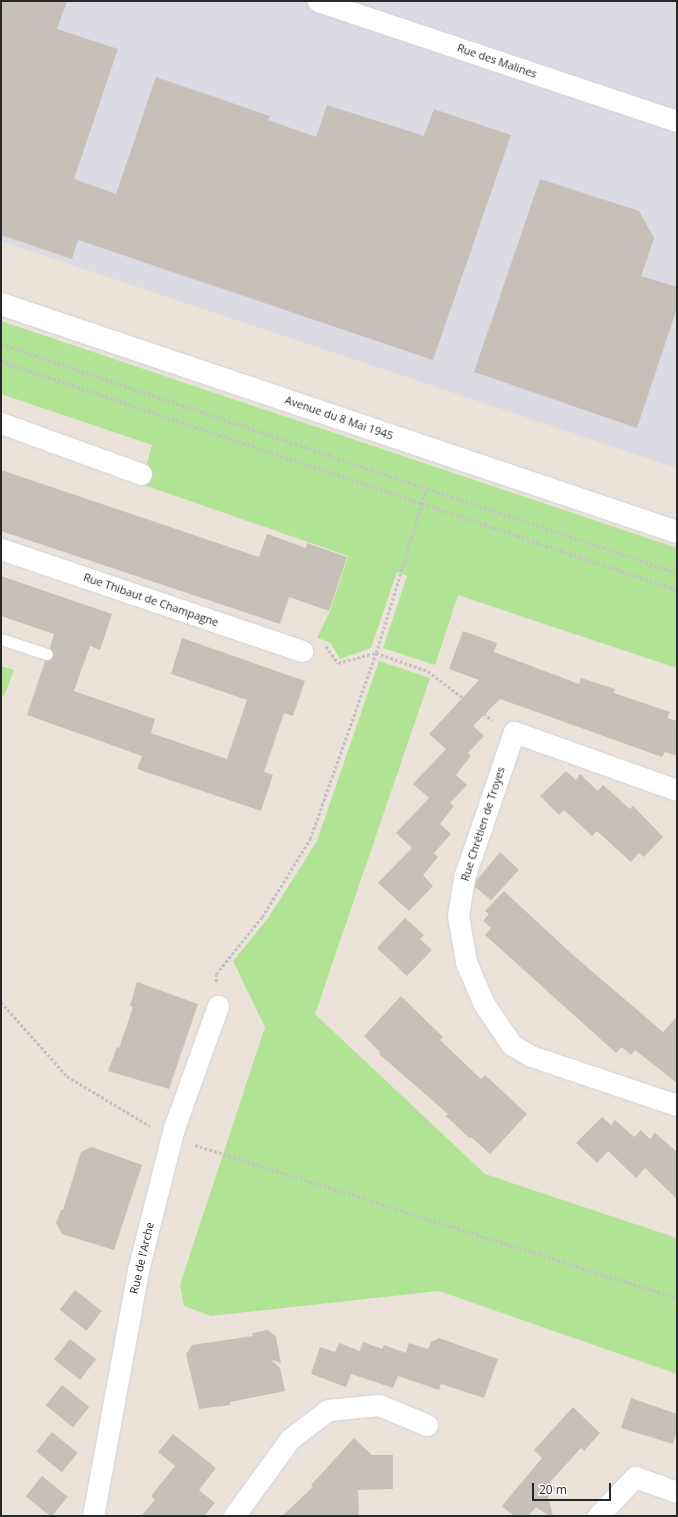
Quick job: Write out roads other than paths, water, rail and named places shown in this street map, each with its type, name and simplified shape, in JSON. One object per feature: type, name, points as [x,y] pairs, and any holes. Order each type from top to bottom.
[{"type":"street","name":"Rue des Malines","points":[[318,1],[677,121]]},
{"type":"street","name":"Avenue du 8 Mai 1945","points":[[1,304],[677,532]]},
{"type":"street","points":[[1,423],[141,474]]},
{"type":"street","name":"Rue Thibaut de Champagne","points":[[1,549],[302,651]]},
{"type":"street","name":"Rue Chrétien de Troyes","points":[[677,790],[514,732],[464,878],[458,915],[466,962],[498,1027],[512,1045],[531,1056],[677,1105]]},
{"type":"street","name":"Rue de l'Arche","points":[[93,1516],[138,1270],[172,1137],[218,1006]]},
{"type":"street","points":[[234,1516],[290,1439],[328,1410],[378,1405],[427,1425]]},
{"type":"street","points":[[598,1516],[635,1478],[677,1492]]},
{"type":"lane","points":[[1,639],[47,654]]}]
